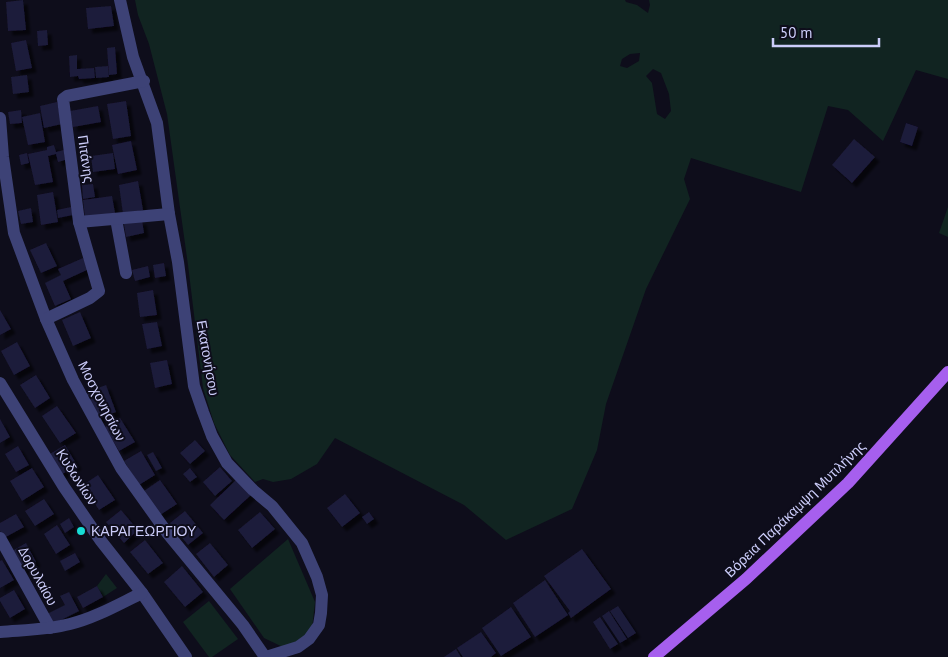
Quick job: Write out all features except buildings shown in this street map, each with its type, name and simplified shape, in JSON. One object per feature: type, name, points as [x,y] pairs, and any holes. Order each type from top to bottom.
[{"type":"main road","name":"Βόρεια Παράκαμψη Μυτιλήνης","points":[[654,657],[746,579],[848,482],[948,372]]},
{"type":"street","name":"Εκατονήσου","points":[[120,0],[129,42],[157,123],[194,386],[212,436],[227,463],[253,490],[272,506],[302,543],[317,577],[322,594],[322,612],[319,625],[309,639],[298,647],[265,657]]},
{"type":"street","name":"Πιτάνης","points":[[46,319],[90,298],[99,291],[80,222],[63,99],[67,96],[144,81]]},
{"type":"street","name":"Μοσχονησίων","points":[[0,118],[1,158],[14,233],[46,319],[73,380],[121,468],[168,534],[243,625],[265,657]]},
{"type":"street","points":[[80,222],[169,214]]},
{"type":"street","points":[[116,219],[126,273]]},
{"type":"street","name":"Κυδωνίων","points":[[0,383],[60,489],[142,593],[186,657]]},
{"type":"street","name":"Δορυλαίου","points":[[0,538],[50,628]]},
{"type":"street","points":[[0,632],[50,628],[71,624],[91,617],[142,593]]},
{"type":"green space","points":[[135,0],[625,0],[637,5],[648,13],[649,0],[948,0],[948,79],[916,70],[883,141],[848,110],[828,106],[801,192],[691,158],[684,179],[690,199],[646,289],[606,404],[597,450],[572,509],[506,540],[464,505],[335,438],[317,464],[291,479],[273,482],[263,479],[255,482],[230,455],[214,423],[203,388],[167,114],[149,44],[138,15]],"holes":[[[640,53],[639,61],[627,68],[620,66],[622,59],[630,54]],[[653,69],[661,73],[669,94],[671,111],[665,119],[657,114],[652,83],[646,76]]]},
{"type":"green space","points":[[948,207],[948,237],[939,233]]},
{"type":"green space","points":[[288,539],[315,602],[312,629],[301,642],[285,648],[264,638],[230,589]]},
{"type":"green space","points":[[106,574],[117,588],[103,597],[97,586]]},
{"type":"green space","points":[[209,601],[238,639],[212,657],[209,657],[183,622]]},
{"type":"place","name":"ΚΑΡΑΓΕΩΡΓΙΟΥ","points":[[81,531]]}]
